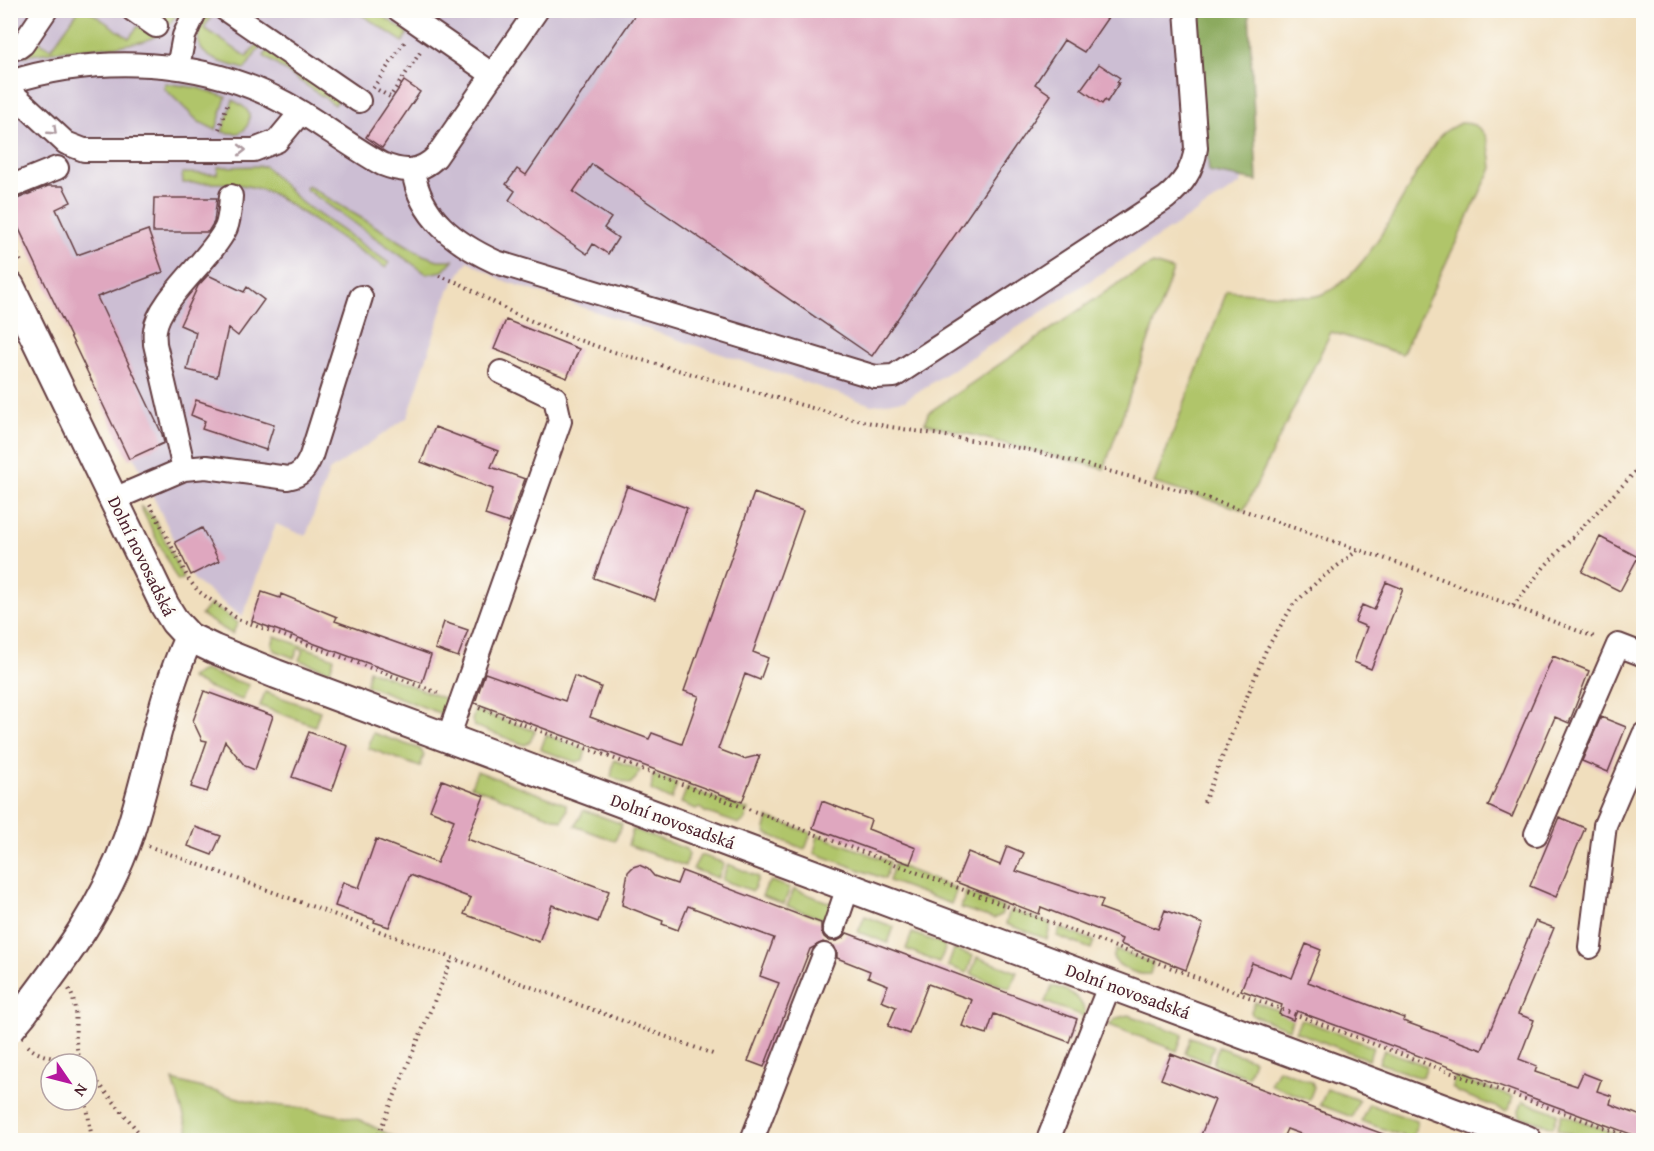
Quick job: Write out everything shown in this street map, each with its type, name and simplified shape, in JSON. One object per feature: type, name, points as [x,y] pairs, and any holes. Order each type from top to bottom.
[{"type":"main road","name":"Dolní novosadská","points":[[10,286],[171,616],[189,637],[276,674],[1527,1140]]},
{"type":"main road","points":[[20,1029],[90,921],[106,892],[134,816],[170,683],[189,637]]},
{"type":"street","points":[[133,10],[156,27]]},
{"type":"street","points":[[178,67],[184,36],[196,10]]},
{"type":"street","points":[[226,10],[367,94]]},
{"type":"street","points":[[399,10],[493,75]]},
{"type":"street","points":[[10,82],[40,74],[88,67],[138,65],[178,67],[240,83],[274,97],[382,164],[400,170],[413,170],[428,165],[436,157],[537,10]]},
{"type":"street","points":[[413,170],[419,197],[435,219],[462,243],[496,262],[875,377],[894,376],[1179,187],[1191,169],[1196,148],[1186,10]]},
{"type":"street","points":[[10,50],[23,44],[43,12]]},
{"type":"street","points":[[10,91],[66,143],[84,150],[254,150],[278,141],[301,112]]},
{"type":"street","points":[[10,187],[57,168]]},
{"type":"street","points":[[184,470],[155,344],[154,329],[168,303],[221,237],[229,220],[231,196]]},
{"type":"street","points":[[114,499],[184,470],[206,467],[288,478],[295,477],[302,472],[311,456],[361,297]]},
{"type":"street","points":[[448,738],[560,421],[555,398],[501,372]]},
{"type":"street","points":[[1536,834],[1618,645],[1644,655]]},
{"type":"street","points":[[1590,947],[1605,825],[1644,734]]},
{"type":"street","points":[[834,928],[848,887]]},
{"type":"street","points":[[752,1140],[824,954]]},
{"type":"street","points":[[1048,1140],[1110,984]]},
{"type":"path","points":[[367,94],[390,97],[423,48],[430,52]]},
{"type":"path","points":[[219,131],[229,99]]},
{"type":"path","points":[[439,276],[459,283],[483,298],[532,321],[607,350],[844,417],[1031,450],[1201,496],[1358,550],[1618,645]]},
{"type":"path","points":[[1513,606],[1544,567],[1644,463]]},
{"type":"path","points":[[142,487],[189,580],[198,591],[238,619],[755,810],[1438,1068],[1639,1140]]},
{"type":"path","points":[[1204,802],[1266,650],[1293,605],[1319,580],[1358,550]]},
{"type":"path","points":[[141,842],[452,959],[714,1054]]},
{"type":"path","points":[[376,1140],[452,959]]},
{"type":"path","points":[[53,975],[69,989],[73,996],[79,1052]]},
{"type":"path","points":[[20,1029],[34,1052],[39,1054]]},
{"type":"path","points":[[99,1084],[145,1140]]},
{"type":"path","points":[[88,1112],[92,1140]]},
{"type":"shaded area","points":[[11,10],[1227,11],[1245,173],[1240,184],[905,400],[872,405],[502,280],[468,261],[448,291],[408,417],[329,471],[306,536],[276,524],[242,617],[196,582],[191,575],[134,457],[129,459],[11,210],[10,202],[15,200],[10,193]]},
{"type":"green space","points":[[78,11],[89,11],[129,38],[138,26],[151,34],[168,11],[179,11],[163,33],[145,41],[24,56],[36,39],[51,49]]},
{"type":"green space","points":[[356,11],[375,11],[408,33],[403,42]]},
{"type":"green space","points":[[1194,11],[1249,11],[1257,181],[1209,172]]},
{"type":"green space","points":[[213,14],[204,28],[247,57],[257,44],[260,47],[245,69],[210,57],[200,46],[198,37],[201,25],[205,17]]},
{"type":"green space","points":[[267,51],[338,100],[335,105],[265,57]]},
{"type":"green space","points":[[165,83],[198,88],[226,97],[216,130],[199,122],[164,88]]},
{"type":"green space","points":[[233,100],[248,112],[248,123],[242,132],[222,132]]},
{"type":"green space","points":[[1460,123],[1477,126],[1486,136],[1492,168],[1402,354],[1331,332],[1244,510],[1154,483],[1227,291],[1310,297],[1330,291],[1349,276],[1367,255],[1440,136]]},
{"type":"green space","points":[[265,166],[302,203],[389,263],[386,268],[264,190],[230,184],[183,183],[182,173],[217,174],[218,167]]},
{"type":"green space","points":[[308,186],[423,255],[438,260],[453,260],[443,271],[427,274],[307,190]]},
{"type":"green space","points":[[1153,264],[1173,270],[1104,469],[925,423],[928,413],[1126,278]]},
{"type":"green space","points":[[140,506],[154,518],[183,578],[178,581],[173,572]]},
{"type":"green space","points":[[210,604],[238,623],[232,634],[201,615]]},
{"type":"green space","points":[[275,636],[334,658],[330,671],[299,660],[303,650],[300,648],[294,658],[274,650],[272,645]]},
{"type":"green space","points":[[203,670],[249,685],[242,700],[191,680],[190,677]]},
{"type":"green space","points":[[369,670],[457,703],[447,716],[366,685]]},
{"type":"green space","points":[[265,692],[320,711],[315,726],[260,706]]},
{"type":"green space","points":[[475,710],[535,731],[530,742],[525,745],[474,726],[472,720]]},
{"type":"green space","points":[[373,733],[420,749],[424,755],[420,767],[368,748]]},
{"type":"green space","points":[[546,735],[586,750],[583,760],[576,762],[541,749]]},
{"type":"green space","points":[[614,760],[640,770],[630,784],[611,777]]},
{"type":"green space","points":[[477,771],[566,804],[567,810],[562,821],[471,786]]},
{"type":"green space","points":[[653,775],[677,784],[671,800],[651,790]]},
{"type":"green space","points":[[687,788],[748,810],[745,820],[739,824],[681,803]]},
{"type":"green space","points":[[584,810],[622,824],[615,841],[575,826]]},
{"type":"green space","points":[[768,818],[811,833],[806,847],[804,849],[767,834],[765,829]]},
{"type":"green space","points":[[633,829],[686,849],[689,855],[685,866],[628,845]]},
{"type":"green space","points":[[818,835],[890,862],[885,879],[814,853]]},
{"type":"green space","points":[[700,856],[724,863],[718,878],[693,869]]},
{"type":"green space","points":[[728,864],[757,876],[753,891],[722,880]]},
{"type":"green space","points":[[894,864],[957,889],[951,904],[889,881]]},
{"type":"green space","points":[[771,881],[790,888],[784,904],[762,896]]},
{"type":"green space","points":[[794,889],[833,904],[831,922],[787,906]]},
{"type":"green space","points":[[966,892],[1004,908],[1001,915],[994,919],[961,908]]},
{"type":"green space","points":[[1010,910],[1051,924],[1047,939],[1006,924]]},
{"type":"green space","points":[[865,916],[894,927],[888,943],[858,932]]},
{"type":"green space","points":[[1060,928],[1094,941],[1091,949],[1057,936]]},
{"type":"green space","points":[[912,933],[943,944],[945,949],[939,963],[906,949]]},
{"type":"green space","points":[[954,949],[973,956],[967,973],[948,966]]},
{"type":"green space","points":[[1116,950],[1153,963],[1150,974],[1124,968],[1113,958]]},
{"type":"green space","points":[[977,957],[1017,972],[1010,989],[971,974]]},
{"type":"green space","points":[[1052,986],[1075,996],[1082,1005],[1085,1017],[1045,1002]]},
{"type":"green space","points":[[1255,1002],[1293,1016],[1289,1029],[1252,1015],[1251,1011]]},
{"type":"green space","points":[[1128,1015],[1183,1034],[1177,1051],[1109,1025],[1117,1018]]},
{"type":"green space","points":[[1301,1019],[1373,1047],[1369,1060],[1295,1031]]},
{"type":"green space","points":[[1191,1037],[1214,1046],[1208,1062],[1185,1053]]},
{"type":"green space","points":[[1218,1047],[1254,1060],[1248,1077],[1213,1064]]},
{"type":"green space","points":[[1384,1050],[1427,1066],[1423,1076],[1418,1077],[1379,1063]]},
{"type":"green space","points":[[1278,1069],[1312,1082],[1314,1087],[1309,1100],[1270,1084]]},
{"type":"green space","points":[[1455,1077],[1513,1097],[1509,1109],[1506,1111],[1457,1092],[1452,1087]]},
{"type":"green space","points":[[173,1080],[257,1103],[308,1109],[360,1120],[400,1140],[191,1140]]},
{"type":"green space","points":[[1327,1089],[1359,1100],[1352,1117],[1320,1105]]},
{"type":"green space","points":[[1523,1101],[1558,1113],[1553,1127],[1520,1116],[1519,1110]]},
{"type":"green space","points":[[1369,1104],[1416,1121],[1417,1125],[1412,1139],[1361,1121]]},
{"type":"green space","points":[[1562,1114],[1622,1136],[1621,1140],[1587,1140],[1557,1129]]},
{"type":"building","points":[[638,10],[1113,10],[1084,52],[1064,40],[1035,84],[1051,95],[872,356],[592,164],[573,192],[611,218],[604,228],[618,238],[608,254],[593,244],[587,254],[509,200],[515,191],[506,184],[517,169],[526,175]]},
{"type":"building","points":[[1099,64],[1120,78],[1107,102],[1105,100],[1102,104],[1081,89]]},
{"type":"building","points":[[404,81],[420,92],[382,148],[366,137]]},
{"type":"building","points":[[48,186],[63,186],[71,202],[56,209],[77,255],[148,230],[163,272],[97,297],[162,434],[164,443],[129,459],[10,210],[10,202]]},
{"type":"building","points":[[154,198],[217,198],[214,222],[208,232],[153,232]]},
{"type":"building","points":[[208,275],[244,292],[247,287],[264,300],[238,336],[228,328],[217,377],[187,370],[196,332],[180,325],[198,286]]},
{"type":"building","points":[[506,320],[579,349],[567,378],[494,349]]},
{"type":"building","points":[[196,400],[274,425],[266,450],[202,429],[205,421],[191,415]]},
{"type":"building","points":[[435,427],[498,451],[491,467],[525,479],[509,523],[485,515],[493,489],[421,462]]},
{"type":"building","points":[[627,486],[687,508],[655,600],[594,578]]},
{"type":"building","points":[[754,493],[803,511],[753,652],[768,658],[760,680],[745,674],[718,749],[744,759],[760,755],[742,802],[475,703],[485,673],[565,701],[574,676],[601,687],[590,717],[649,739],[652,733],[682,744],[699,696],[684,691]]},
{"type":"building","points":[[202,528],[219,561],[191,575],[175,542]]},
{"type":"building","points":[[1600,537],[1638,557],[1620,591],[1582,572]]},
{"type":"building","points":[[1386,582],[1403,589],[1371,669],[1354,662],[1367,627],[1355,622],[1362,605],[1374,610]]},
{"type":"building","points":[[262,592],[280,598],[281,594],[337,617],[335,621],[431,655],[422,683],[252,621]]},
{"type":"building","points":[[444,622],[468,630],[458,657],[435,649]]},
{"type":"building","points":[[1553,656],[1589,671],[1569,723],[1555,717],[1512,817],[1488,806]]},
{"type":"building","points":[[204,691],[273,716],[255,770],[245,766],[225,741],[207,792],[191,787],[207,741],[202,740],[193,721]]},
{"type":"building","points":[[1601,717],[1626,727],[1608,772],[1582,761]]},
{"type":"building","points":[[309,732],[348,746],[332,791],[292,777]]},
{"type":"building","points":[[442,780],[484,796],[467,839],[609,891],[598,922],[552,905],[539,942],[464,914],[471,898],[410,875],[389,927],[335,906],[343,882],[359,888],[376,839],[437,863],[454,820],[430,810]]},
{"type":"building","points":[[822,801],[871,820],[868,829],[916,848],[910,864],[813,828]]},
{"type":"building","points":[[1559,817],[1585,828],[1556,897],[1530,886]]},
{"type":"building","points":[[195,827],[221,836],[212,855],[188,846]]},
{"type":"building","points":[[1007,846],[1024,853],[1016,871],[1103,900],[1100,908],[1158,929],[1165,910],[1203,924],[1186,970],[1120,944],[1122,939],[1041,907],[1039,914],[956,882],[968,852],[1000,865]]},
{"type":"building","points":[[639,865],[648,869],[654,876],[677,884],[682,871],[821,923],[821,931],[829,941],[837,941],[847,933],[1077,1019],[1069,1042],[994,1014],[987,1034],[962,1026],[972,1000],[928,984],[909,1034],[888,1026],[896,1007],[881,1001],[888,985],[868,977],[870,971],[837,958],[834,946],[823,942],[810,949],[764,1067],[748,1061],[779,983],[760,976],[774,938],[688,906],[678,930],[662,924],[663,921],[622,905],[628,872]]},
{"type":"building","points":[[1535,921],[1554,928],[1518,1014],[1534,1020],[1519,1059],[1537,1066],[1535,1072],[1577,1086],[1583,1073],[1601,1080],[1597,1091],[1612,1096],[1610,1104],[1644,1117],[1644,1139],[1297,1011],[1293,1020],[1279,1014],[1282,1005],[1241,990],[1252,963],[1292,978],[1306,944],[1321,950],[1308,982],[1482,1050]]},
{"type":"building","points":[[1171,1054],[1397,1140],[1317,1140],[1287,1129],[1282,1140],[1199,1140],[1215,1100],[1161,1079]]}]
